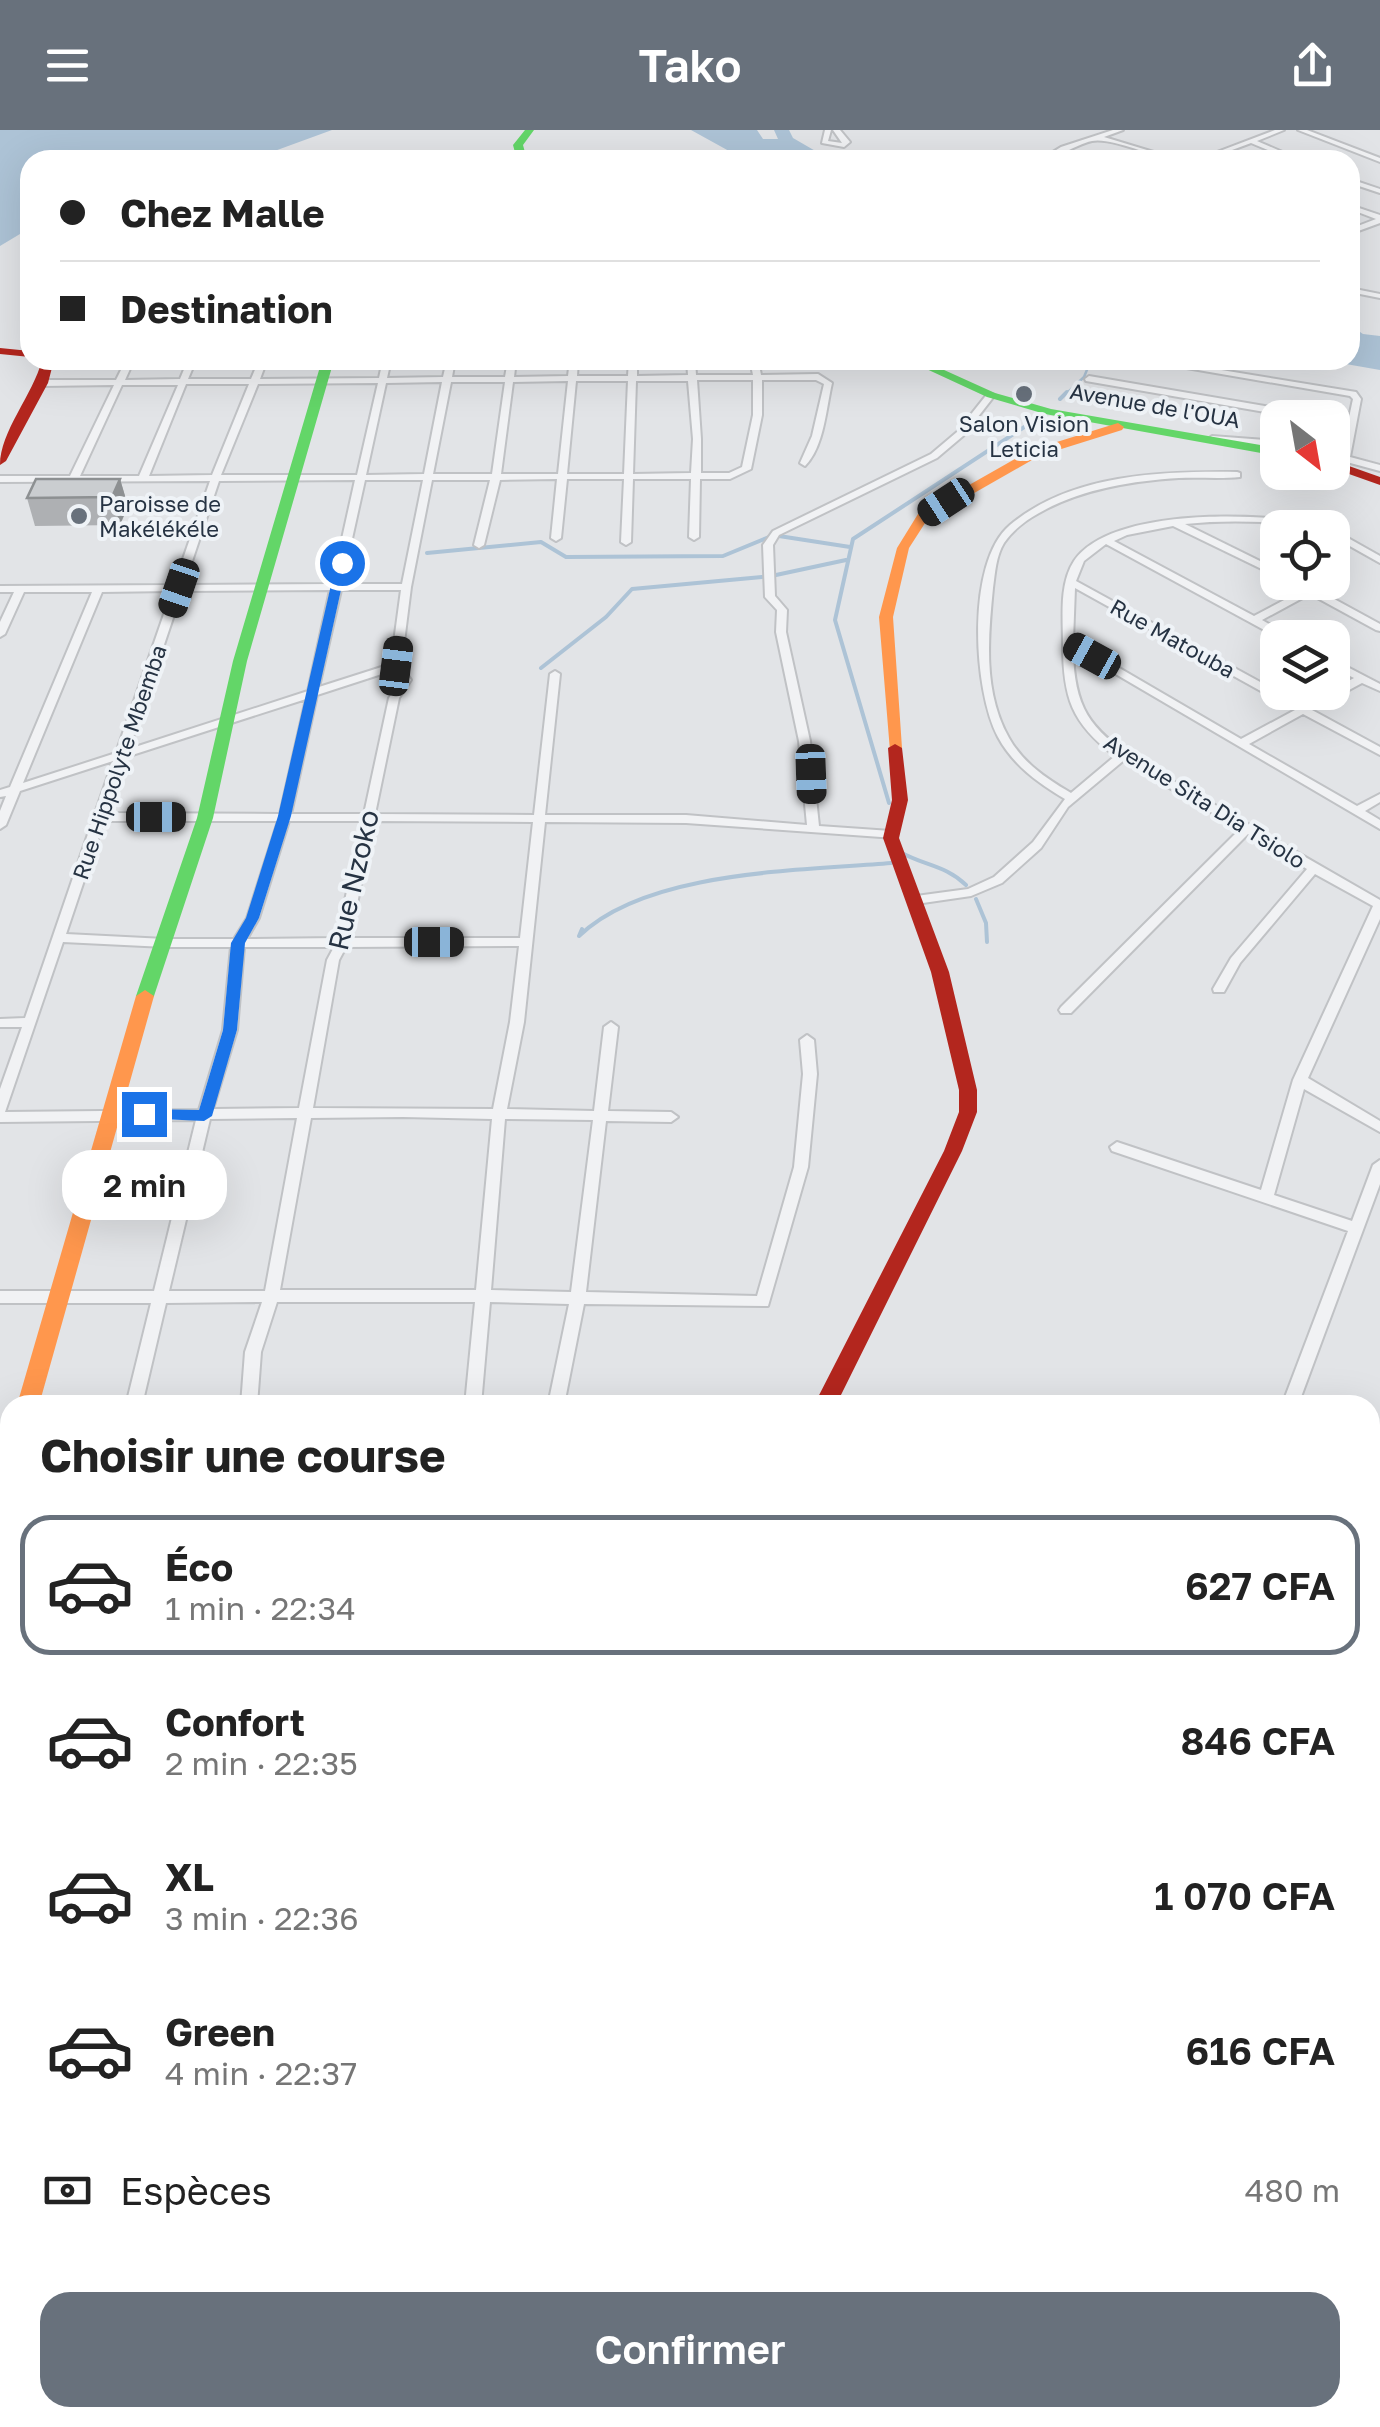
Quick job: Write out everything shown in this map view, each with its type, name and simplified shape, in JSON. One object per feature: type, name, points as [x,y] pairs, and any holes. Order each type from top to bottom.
[{"type":"street","points":[[1066,150],[1120,130]]},
{"type":"street","points":[[1228,150],[1282,130]]},
{"type":"street","points":[[1301,130],[1354,150]]},
{"type":"street","points":[[1096,137],[1142,150]]},
{"type":"street","points":[[1251,142],[1272,150]]},
{"type":"street","points":[[0,461],[45,370]]},
{"type":"street","points":[[74,478],[126,370]]},
{"type":"street","points":[[142,478],[188,370]]},
{"type":"street","name":"Rue Hippolyte Mbemba","points":[[0,1113],[216,478],[259,370]]},
{"type":"street","points":[[31,1395],[138,1018],[205,818],[261,587],[325,370]]},
{"type":"street","points":[[136,1395],[204,1116],[230,1030],[238,943],[253,918],[285,816],[385,370]]},
{"type":"street","name":"Rue Nzoko","points":[[250,1395],[253,1352],[271,1297],[334,960],[342,942],[394,698],[406,680],[396,666],[406,587],[449,370]]},
{"type":"street","points":[[479,545],[496,476],[511,370]]},
{"type":"street","points":[[556,538],[573,370]]},
{"type":"street","points":[[626,542],[633,370]]},
{"type":"street","points":[[693,370],[694,536]]},
{"type":"street","points":[[0,478],[730,476],[746,469],[760,418],[757,370]]},
{"type":"street","name":"Avenue de l'OUA","points":[[937,370],[991,394],[1118,427],[1260,449]]},
{"type":"street","points":[[1206,370],[1349,393],[1357,399],[1350,429]]},
{"type":"street","points":[[42,383],[572,382],[818,377],[828,384],[816,436],[805,463]]},
{"type":"street","points":[[1088,379],[1260,408]]},
{"type":"street","points":[[813,828],[802,721],[783,640],[782,610],[770,596],[768,546],[776,532],[948,446],[991,394]]},
{"type":"street","points":[[831,1395],[953,1150],[969,1108],[958,1040],[916,900],[896,862],[891,835],[891,814],[900,800],[884,626],[890,580],[910,533],[922,517],[1012,464],[1118,427]]},
{"type":"street","points":[[1203,440],[1260,443]]},
{"type":"street","points":[[1350,463],[1380,468]]},
{"type":"street","points":[[1350,466],[1380,480]]},
{"type":"street","points":[[1072,798],[1033,779],[984,697],[983,628],[995,546],[1013,526],[1066,497],[1151,476],[1238,474]]},
{"type":"street","points":[[1072,582],[1080,558],[1107,541],[1175,522],[1229,516],[1260,520]]},
{"type":"street","points":[[1175,522],[1260,565]]},
{"type":"street","points":[[1107,541],[1260,623]]},
{"type":"street","points":[[1350,542],[1380,560]]},
{"type":"street","name":"Avenue Sita Dia Tsiolo","points":[[1072,582],[1068,642],[1074,703],[1089,728],[1123,754],[1313,869],[1378,901]]},
{"type":"street","name":"Rue Matouba","points":[[1072,582],[1260,686]]},
{"type":"street","points":[[0,590],[406,587]]},
{"type":"street","points":[[0,634],[20,589]]},
{"type":"street","points":[[0,824],[98,589]]},
{"type":"street","points":[[1255,620],[1292,600]]},
{"type":"street","points":[[1328,600],[1380,628]]},
{"type":"street","points":[[1068,642],[1380,824]]},
{"type":"street","points":[[0,794],[396,666]]},
{"type":"street","points":[[1350,671],[1380,688]]},
{"type":"street","points":[[474,1395],[486,1296],[499,1113],[517,1022],[522,942],[555,674]]},
{"type":"street","points":[[1350,685],[1363,678]]},
{"type":"street","points":[[1240,744],[1304,710]]},
{"type":"street","name":"Rue Matouba","points":[[1304,710],[1380,752]]},
{"type":"street","points":[[916,900],[971,892],[998,880],[1037,845],[1072,798],[1123,754]]},
{"type":"street","points":[[1357,811],[1380,797]]},
{"type":"street","points":[[100,817],[539,816],[891,835]]},
{"type":"street","points":[[1066,1010],[1248,829]]},
{"type":"street","points":[[1219,990],[1235,961],[1313,869]]},
{"type":"street","points":[[1266,1197],[1300,1080],[1378,901]]},
{"type":"street","points":[[59,938],[165,943],[522,942]]},
{"type":"street","points":[[0,1022],[28,1022]]},
{"type":"street","points":[[558,1395],[578,1297],[611,1027]]},
{"type":"street","points":[[0,1297],[486,1296],[763,1302],[802,1167],[810,1074],[807,1040]]},
{"type":"street","points":[[1300,1080],[1380,1128]]},
{"type":"street","points":[[0,1113],[670,1117]]},
{"type":"street","points":[[1117,1147],[1356,1228]]},
{"type":"street","points":[[1294,1395],[1380,1165]]},
{"type":"water","points":[[0,130],[332,130],[277,150],[20,150],[20,234],[0,246]]},
{"type":"water","points":[[691,130],[757,130],[763,139],[778,139],[774,130],[789,130],[793,138],[814,150],[727,150]]},
{"type":"water","points":[[1360,332],[1380,336],[1380,370],[1360,366]]},
{"type":"building","points":[[36,479],[120,479],[112,497],[27,498]]},
{"type":"waterway","points":[[1065,395],[1087,370]]},
{"type":"waterway","points":[[1060,399],[1067,392]]},
{"type":"waterway","points":[[889,803],[835,620],[853,539],[1032,422]]},
{"type":"waterway","points":[[779,536],[850,547]]},
{"type":"waterway","points":[[427,553],[541,542],[566,557],[723,556],[769,537]]},
{"type":"waterway","points":[[776,575],[846,560]]},
{"type":"waterway","points":[[541,668],[606,617],[632,589],[762,577]]},
{"type":"waterway","points":[[900,852],[950,873],[966,885]]},
{"type":"waterway","points":[[582,929],[579,936],[608,914],[684,886],[770,872],[891,863]]},
{"type":"waterway","points":[[976,899],[986,923],[987,942]]},
{"type":"traffic: fast","points":[[519,150],[518,145],[530,130]]},
{"type":"traffic: fast","points":[[145,996],[205,818],[240,661],[325,370]]},
{"type":"traffic: fast","points":[[935,370],[991,395],[1049,412],[1260,449]]},
{"type":"traffic: slow","points":[[895,748],[886,617],[903,548],[922,517],[1035,453],[1118,427]]},
{"type":"traffic: slow","points":[[31,1395],[145,996]]},
{"type":"traffic: jam","points":[[0,351],[20,353]]},
{"type":"traffic: jam","points":[[0,461],[45,370]]},
{"type":"traffic: jam","points":[[1350,470],[1380,481]]},
{"type":"traffic: jam","points":[[830,1395],[953,1151],[968,1112],[968,1090],[940,972],[891,838],[900,800],[895,748]]},
{"type":"place","name":"Salon Vision Leticia","points":[[1024,394]]},
{"type":"place","name":"Paroisse de Makélékéle","points":[[79,516]]},
{"type":"route","points":[[144,1114],[204,1116],[230,1030],[238,943],[253,918],[285,816],[342,563]]}]
